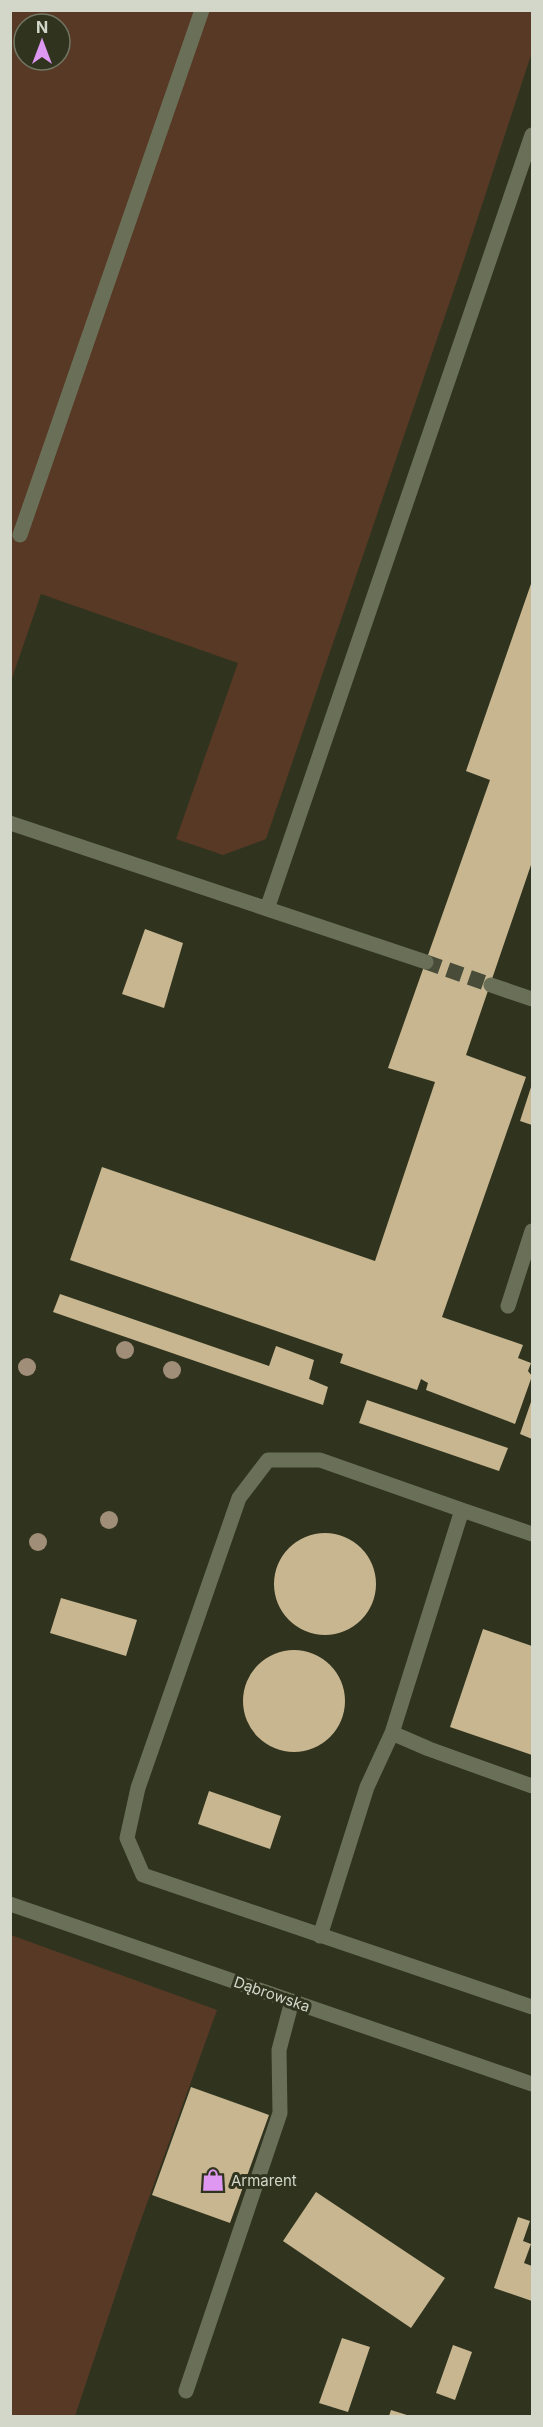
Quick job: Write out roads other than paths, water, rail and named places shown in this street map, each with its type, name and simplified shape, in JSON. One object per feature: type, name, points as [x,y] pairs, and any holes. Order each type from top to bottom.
[{"type":"street","points":[[20,535],[202,10]]},
{"type":"street","points":[[267,909],[532,135]]},
{"type":"street","points":[[10,823],[426,962]]},
{"type":"street","points":[[491,985],[532,999]]},
{"type":"street","points":[[508,1306],[532,1231]]},
{"type":"street","points":[[532,1534],[320,1460],[268,1460],[239,1498],[138,1788],[127,1838],[143,1875],[532,2007]]},
{"type":"street","points":[[320,1936],[367,1787],[392,1733],[462,1510]]},
{"type":"street","points":[[392,1733],[429,1749],[532,1786]]},
{"type":"street","name":"Dąbrowska","points":[[10,1904],[532,2084]]},
{"type":"street","points":[[186,2391],[280,2113],[279,2050],[292,2001]]},
{"type":"tunnel","points":[[426,962],[491,985]]},
{"type":"place","name":"Armarent","points":[[213,2180]]}]
